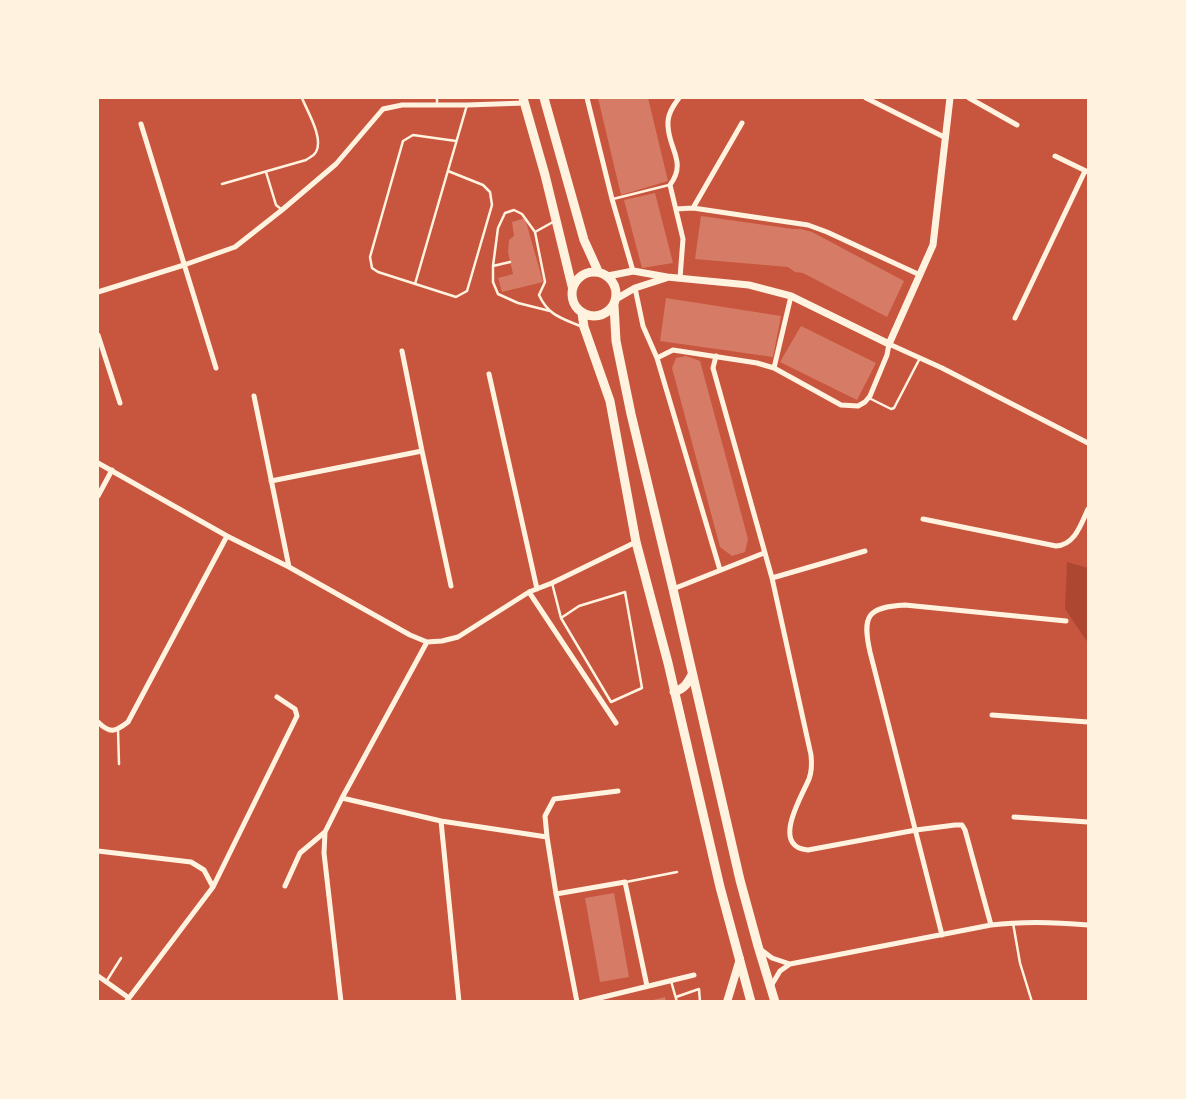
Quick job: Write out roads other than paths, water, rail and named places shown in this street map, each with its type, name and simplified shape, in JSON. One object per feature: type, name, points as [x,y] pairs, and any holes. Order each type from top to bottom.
[{"type":"main road","points":[[544,98],[584,240],[598,272]]},
{"type":"main road","points":[[524,100],[572,286],[571,296],[575,306],[582,314],[584,327],[610,401],[636,542],[720,887],[751,1002]]},
{"type":"main road","points":[[572,286],[578,277],[587,272],[598,272],[608,276],[616,290],[615,302],[619,359],[631,414],[740,880],[775,1002]]},
{"type":"main road","points":[[582,314],[600,316],[608,312],[615,302]]},
{"type":"main road","points":[[674,692],[682,690],[692,675]]},
{"type":"main road","points":[[727,1002],[740,959]]},
{"type":"street","points":[[587,98],[612,199],[633,271]]},
{"type":"street","points":[[679,98],[671,109],[667,125],[678,166],[677,176],[670,185],[683,239],[680,278]]},
{"type":"street","points":[[866,98],[946,138]]},
{"type":"street","points":[[657,358],[673,350],[757,363],[774,368],[841,405],[858,406],[865,402],[888,354],[889,344],[933,245],[950,98]]},
{"type":"street","points":[[969,98],[1017,125]]},
{"type":"street","points":[[98,292],[184,265],[235,246],[282,210],[336,164],[383,109],[402,105],[467,105],[524,100]]},
{"type":"street","points":[[694,208],[742,123]]},
{"type":"street","points":[[141,124],[216,368]]},
{"type":"street","points":[[1015,318],[1087,172],[1055,156]]},
{"type":"street","points":[[676,209],[694,208],[808,225],[920,275]]},
{"type":"street","points":[[608,276],[633,271],[667,278],[749,285],[791,296],[1018,405],[1088,442]]},
{"type":"street","points":[[615,302],[635,288],[667,278]]},
{"type":"street","points":[[635,288],[643,326],[657,358],[720,570]]},
{"type":"street","points":[[774,368],[791,296]]},
{"type":"street","points":[[98,335],[120,403]]},
{"type":"street","points":[[402,351],[451,586]]},
{"type":"street","points":[[716,356],[713,368],[772,578],[811,755],[811,772],[793,814],[790,838],[795,846],[801,850],[815,850],[916,830],[962,825],[991,925]]},
{"type":"street","points":[[489,374],[537,589]]},
{"type":"street","points":[[254,396],[289,568]]},
{"type":"street","points":[[271,481],[422,451]]},
{"type":"street","points":[[98,463],[226,536],[289,568],[410,635],[427,642],[458,637],[530,592],[636,542]]},
{"type":"street","points":[[98,496],[112,470]]},
{"type":"street","points":[[923,519],[1063,546],[1073,538],[1088,509]]},
{"type":"street","points":[[98,722],[109,730],[118,730],[128,722],[226,536]]},
{"type":"street","points":[[772,578],[865,551]]},
{"type":"street","points":[[673,589],[764,553]]},
{"type":"street","points":[[530,592],[616,722]]},
{"type":"street","points":[[942,935],[866,634],[866,623],[874,611],[890,606],[905,605],[1066,621]]},
{"type":"street","points":[[285,886],[300,853],[325,832],[427,642]]},
{"type":"street","points":[[98,976],[127,1000],[213,887],[296,716],[295,709],[277,698]]},
{"type":"street","points":[[992,715],[1088,722]]},
{"type":"street","points":[[577,1002],[556,894],[545,816],[554,799],[618,791]]},
{"type":"street","points":[[342,798],[441,821],[548,837]]},
{"type":"street","points":[[1014,817],[1088,822]]},
{"type":"street","points":[[441,821],[459,1002]]},
{"type":"street","points":[[325,832],[324,853],[341,1002]]},
{"type":"street","points":[[98,851],[191,862],[204,870],[213,887]]},
{"type":"street","points":[[556,894],[625,882],[647,986]]},
{"type":"street","points":[[771,988],[780,971],[790,964],[1013,922],[1048,921],[1088,925]]},
{"type":"street","points":[[758,946],[772,958],[790,964]]},
{"type":"street","points":[[583,1002],[694,975]]},
{"type":"lane","points":[[222,184],[306,160],[314,155],[317,150],[318,140],[302,98]]},
{"type":"lane","points":[[437,98],[437,105]]},
{"type":"lane","points":[[415,284],[467,105]]},
{"type":"lane","points":[[448,172],[483,185],[490,192],[492,205],[467,291],[456,297],[378,272],[372,268],[370,257],[403,142],[414,135],[456,141]]},
{"type":"lane","points":[[266,172],[276,205],[282,210]]},
{"type":"lane","points":[[612,199],[670,185]]},
{"type":"lane","points":[[550,311],[518,303],[498,294],[493,282],[493,266],[498,228],[504,213],[514,210],[522,214],[535,232],[545,282],[539,295],[544,305],[561,318],[584,327]]},
{"type":"lane","points":[[535,232],[556,220]]},
{"type":"lane","points":[[535,256],[540,255]]},
{"type":"lane","points":[[493,266],[510,262]]},
{"type":"lane","points":[[868,398],[894,408],[920,358]]},
{"type":"lane","points":[[552,583],[561,618],[611,702],[642,688],[625,592],[579,606],[561,618]]},
{"type":"lane","points":[[118,730],[119,764]]},
{"type":"lane","points":[[625,882],[677,872]]},
{"type":"lane","points":[[1013,922],[1020,963],[1032,1002]]},
{"type":"lane","points":[[106,982],[121,958]]},
{"type":"lane","points":[[671,980],[677,1002]]},
{"type":"lane","points":[[676,997],[699,989],[700,1002]]}]
